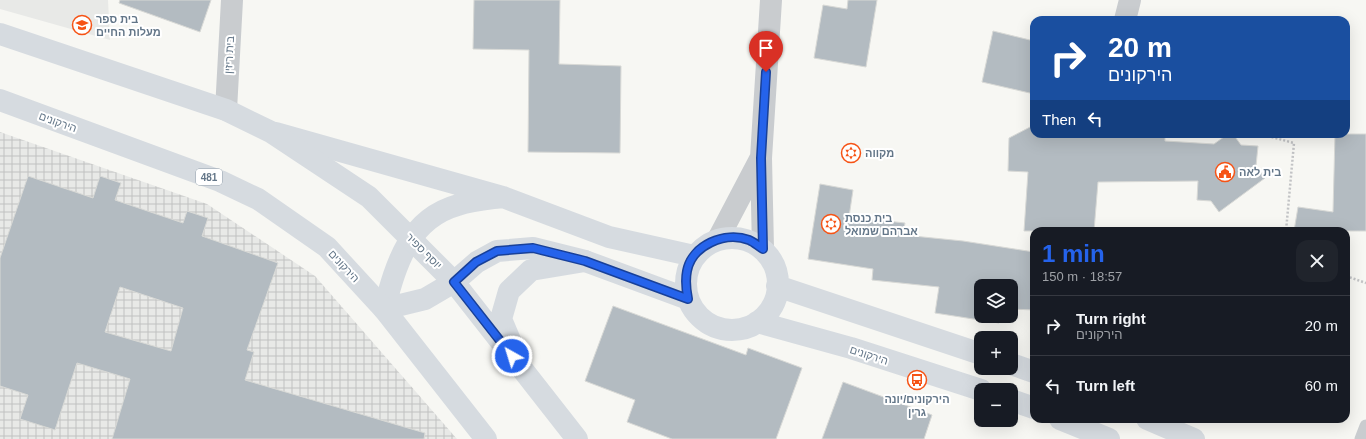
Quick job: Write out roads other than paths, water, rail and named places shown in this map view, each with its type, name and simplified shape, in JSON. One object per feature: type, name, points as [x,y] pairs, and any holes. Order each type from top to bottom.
[{"type":"street","name":"בית ריזין","points":[[226,110],[232,0]]},
{"type":"street","points":[[763,249],[761,158],[771,0]]},
{"type":"street","points":[[1126,16],[1130,0]]},
{"type":"street","points":[[0,34],[226,110],[271,132],[503,197],[609,237],[694,256]]},
{"type":"street","name":"הירקונים","points":[[0,100],[220,181],[258,199],[327,247],[384,309]]},
{"type":"street","name":"יוסף ספיר","points":[[271,132],[369,197],[411,237],[454,282],[577,439]]},
{"type":"street","points":[[718,239],[761,158]]},
{"type":"street","points":[[503,197],[457,205],[432,217],[411,237],[395,268],[384,309],[425,299],[454,282],[476,262],[497,251],[533,248],[585,261],[688,299]]},
{"type":"street","points":[[734,237],[749,240],[763,249],[772,261],[777,276],[778,292],[772,307],[757,322],[749,327],[734,331],[719,329],[706,322],[695,313],[688,299],[685,284],[687,270],[694,256],[705,246],[718,239],[734,237]]},
{"type":"street","points":[[522,368],[501,320],[510,291],[531,270],[585,261]]},
{"type":"street","points":[[777,286],[974,352]]},
{"type":"street","name":"481","points":[[384,309],[486,439]]},
{"type":"street","name":"הירקונים","points":[[757,322],[839,345],[974,388]]},
{"type":"street","points":[[1018,366],[1030,371]]},
{"type":"street","points":[[1018,402],[1030,407]]},
{"type":"street","points":[[1070,423],[1109,439]]},
{"type":"street","points":[[1156,423],[1194,439]]},
{"type":"lane","points":[[1361,439],[1366,426]]},
{"type":"place","name":"בית ספר מעלות החיים","points":[[82,25]]},
{"type":"place","name":"מקווה","points":[[851,153]]},
{"type":"place","name":"בית לאה","points":[[1225,172]]},
{"type":"place","name":"בית כנסת אברהם שמואל","points":[[831,224]]},
{"type":"place","name":"הירקונים/יונה גרין","points":[[917,380]]}]
